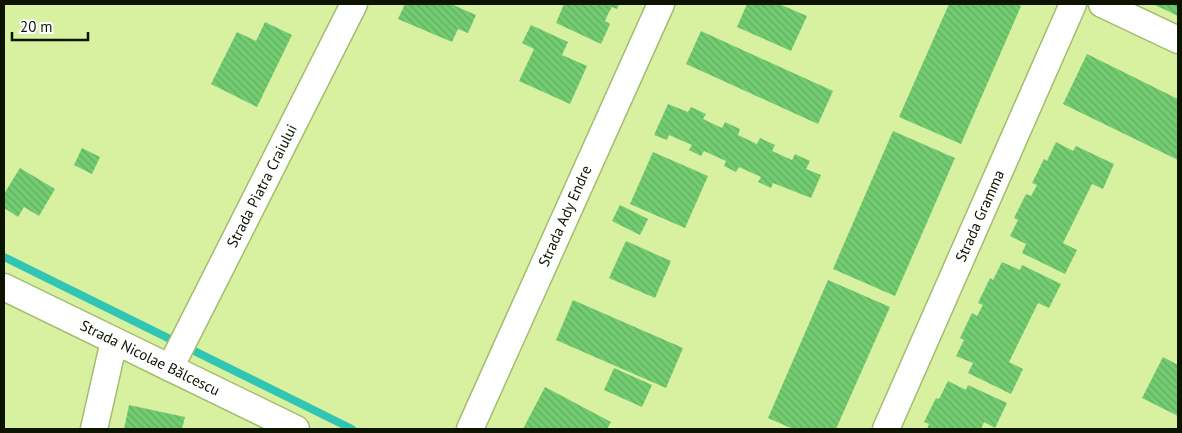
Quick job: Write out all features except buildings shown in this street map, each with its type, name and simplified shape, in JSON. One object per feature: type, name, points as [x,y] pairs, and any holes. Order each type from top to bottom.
[{"type":"street","name":"Strada Piatra Craiului","points":[[173,362],[354,4]]},
{"type":"street","name":"Strada Ady Endre","points":[[470,429],[661,4]]},
{"type":"street","name":"Strada Gramma","points":[[886,429],[1073,4]]},
{"type":"street","points":[[1102,4],[1178,40]]},
{"type":"street","name":"Strada Nicolae Bălcescu","points":[[4,287],[114,341],[173,362],[296,429]]},
{"type":"street","points":[[94,429],[114,341]]},
{"type":"waterway","points":[[4,257],[352,429]]}]
